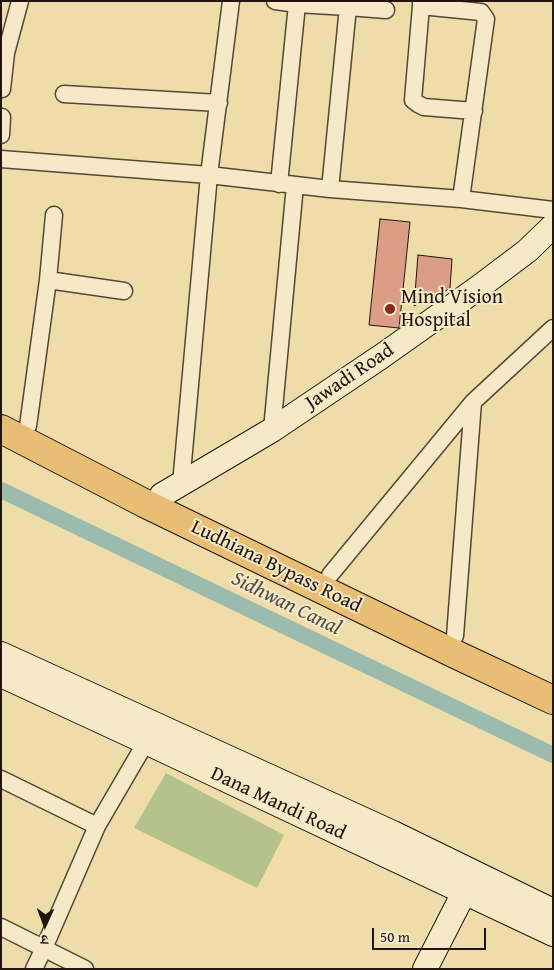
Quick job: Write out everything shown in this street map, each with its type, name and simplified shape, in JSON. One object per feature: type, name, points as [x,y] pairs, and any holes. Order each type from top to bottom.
[{"type":"highway","name":"Ludhiana Bypass Road","points":[[1,412],[28,426],[171,489],[330,575],[553,683]]},
{"type":"highway","name":"Ludhiana Bypass Road","points":[[1,429],[180,520],[553,700]]},
{"type":"street","points":[[2,89],[6,53],[20,1]]},
{"type":"street","points":[[171,489],[231,1]]},
{"type":"street","points":[[275,1],[386,10]]},
{"type":"street","points":[[272,430],[297,4]]},
{"type":"street","points":[[461,200],[474,111],[486,19],[481,12],[421,4],[413,100],[424,107],[474,111]]},
{"type":"street","points":[[330,189],[348,7]]},
{"type":"street","points":[[64,94],[219,103]]},
{"type":"street","points":[[1,135],[2,117]]},
{"type":"street","points":[[1,159],[209,175],[330,189],[553,210]]},
{"type":"street","points":[[28,426],[48,280],[54,215]]},
{"type":"street","name":"Jawadi Road","points":[[171,489],[272,430],[382,356],[527,251],[553,226]]},
{"type":"street","points":[[48,280],[124,291]]},
{"type":"street","points":[[330,575],[473,402],[553,328]]},
{"type":"street","points":[[455,636],[473,402]]},
{"type":"street","points":[[1,654],[393,833],[470,882],[553,910]]},
{"type":"street","name":"Dana Mandi Road","points":[[1,676],[146,742],[470,882],[553,934]]},
{"type":"street","points":[[34,969],[96,826],[146,742]]},
{"type":"street","points":[[1,779],[96,826]]},
{"type":"street","points":[[425,969],[470,882]]},
{"type":"street","points":[[1,927],[86,969]]},
{"type":"green space","points":[[166,773],[284,835],[257,888],[134,828]]},
{"type":"building","points":[[380,219],[410,222],[399,328],[369,325]]},
{"type":"building","points":[[418,255],[452,259],[450,288],[426,304],[423,301],[414,306]]},
{"type":"waterway","name":"Sidhwan Canal","points":[[1,490],[553,755]]},
{"type":"place","name":"Mind Vision Hospital","points":[[390,309]]}]
